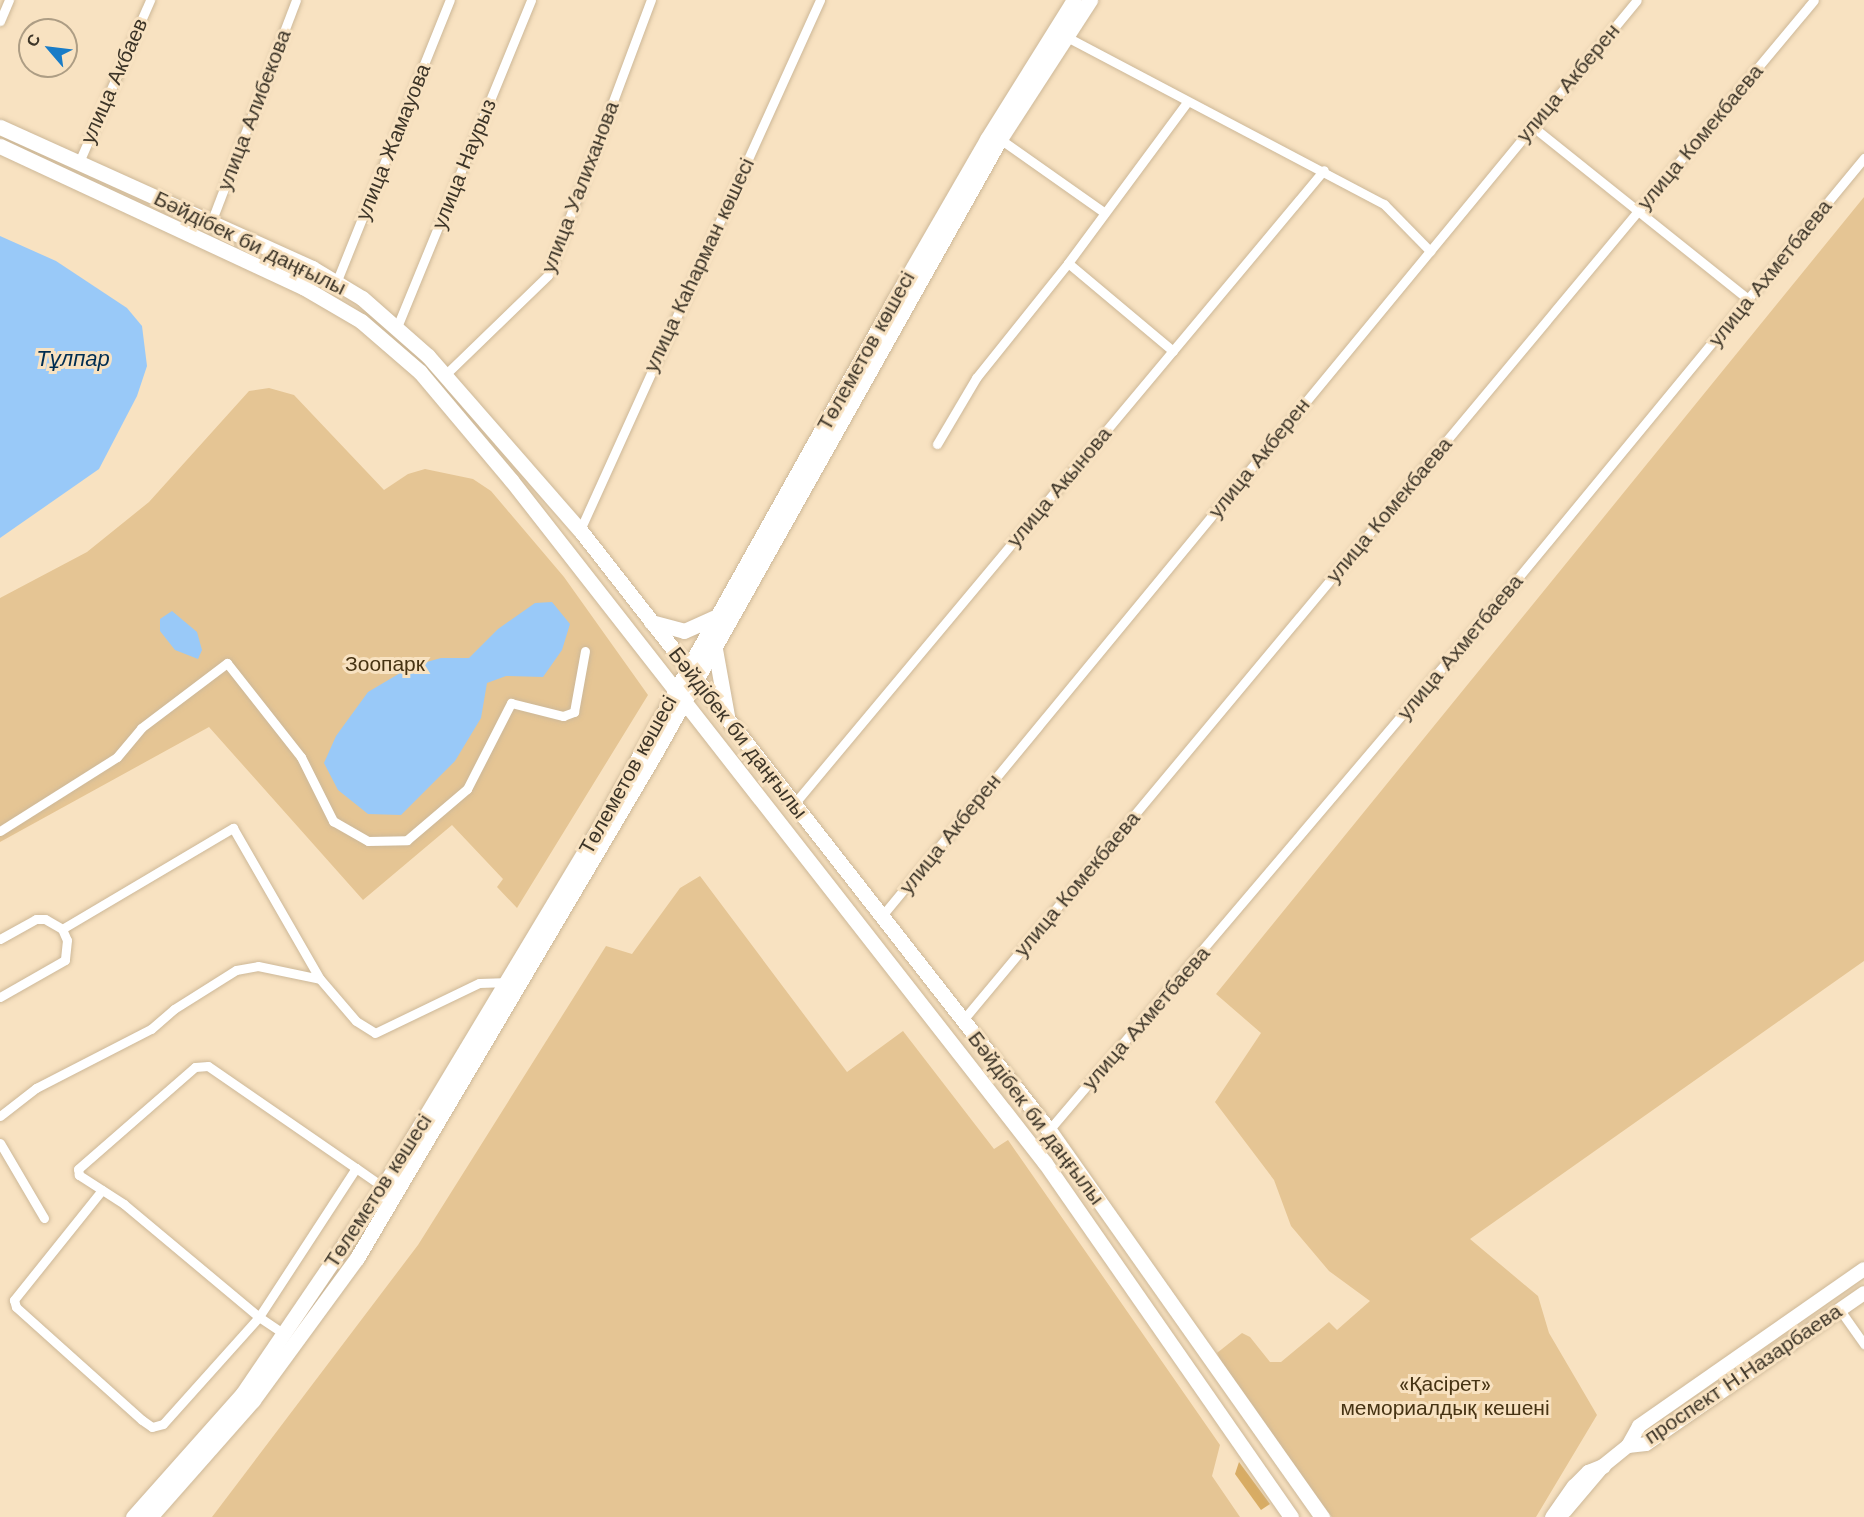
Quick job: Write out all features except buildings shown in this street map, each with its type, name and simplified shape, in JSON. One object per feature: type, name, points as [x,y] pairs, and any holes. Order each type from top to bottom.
[{"type":"main road","name":"Төлеметов көшесі","points":[[134,1517],[243,1393],[286,1335],[383,1187],[509,982],[692,675],[715,617],[981,149],[1074,0]]},
{"type":"main road","name":"Төлеметов көшесі","points":[[692,675],[715,649],[1000,139],[1090,0]]},
{"type":"main road","name":"Бәйдібек би даңғылы","points":[[0,127],[212,220],[336,283],[397,327],[446,374],[580,530],[1049,1130],[1323,1517]]},
{"type":"main road","name":"Бәйдібек би даңғылы","points":[[0,146],[263,266],[361,321],[420,372],[511,480],[1045,1163],[1291,1517]]},
{"type":"main road","points":[[650,621],[684,631],[715,617]]},
{"type":"main road","points":[[715,649],[728,722]]},
{"type":"main road","name":"Төлеметов көшесі","points":[[150,1517],[253,1400],[310,1328],[357,1258],[679,697]]},
{"type":"main road","points":[[826,884],[843,867]]},
{"type":"main road","name":"проспект Н.Назарбаева","points":[[1628,1446],[1639,1426],[1864,1269]]},
{"type":"main road","name":"проспект Н.Назарбаева","points":[[1628,1446],[1646,1444],[1864,1293]]},
{"type":"main road","points":[[1560,1517],[1602,1466],[1628,1446]]},
{"type":"main road","points":[[1552,1517],[1574,1486],[1588,1472],[1602,1466]]},
{"type":"street","points":[[0,21],[9,0]]},
{"type":"street","name":"улица Акбаев","points":[[79,162],[150,0]]},
{"type":"street","name":"улица Алибекова","points":[[212,220],[297,0]]},
{"type":"street","name":"улица Жамауова","points":[[336,283],[450,0]]},
{"type":"street","name":"улица Наурыз","points":[[397,327],[531,0]]},
{"type":"street","name":"улица Уалиханова","points":[[446,374],[549,275],[651,0]]},
{"type":"street","name":"улица Каһарман көшесі","points":[[580,530],[820,0]]},
{"type":"street","name":"улица Акберен","points":[[881,917],[1636,0]]},
{"type":"street","name":"улица Комекбаева","points":[[963,1020],[1639,211],[1808,2]]},
{"type":"street","points":[[1065,36],[1187,102],[1324,170],[1384,204],[1430,251]]},
{"type":"street","points":[[937,444],[976,378],[1068,263],[1187,102]]},
{"type":"street","points":[[1532,126],[1749,300]]},
{"type":"street","points":[[1000,139],[1105,213]]},
{"type":"street","name":"улица Ахметбаева","points":[[1049,1130],[1749,300],[1864,158]]},
{"type":"street","name":"улица Акынова","points":[[794,804],[1324,170]]},
{"type":"street","points":[[1068,263],[1173,351]]},
{"type":"street","points":[[0,831],[117,757],[141,728],[227,663],[301,757],[333,821],[368,841],[407,840],[467,789],[511,703],[563,716],[574,712],[585,651]]},
{"type":"street","points":[[62,929],[233,828],[320,980],[356,1021],[375,1033],[479,983],[509,982]]},
{"type":"street","points":[[0,939],[36,919],[45,919],[62,929],[67,940],[65,960],[0,997]]},
{"type":"street","points":[[0,1116],[36,1088],[151,1029],[174,1009],[236,970],[258,966],[320,980]]},
{"type":"street","points":[[286,1335],[259,1317],[102,1190],[79,1175],[78,1169],[195,1067],[208,1066],[383,1187]]},
{"type":"street","points":[[0,1143],[44,1218]]},
{"type":"street","points":[[102,1190],[14,1300],[16,1307],[152,1427],[163,1424],[259,1317],[356,1168]]},
{"type":"street","points":[[1840,1310],[1864,1344]]},
{"type":"green space","name":"«Қасірет» мемориалдық кешені","points":[[1864,197],[1864,961],[1470,1239],[1538,1296],[1549,1333],[1597,1415],[1536,1517],[1332,1517],[1282,1451],[1252,1404],[1226,1374],[1217,1353],[1242,1333],[1250,1337],[1270,1362],[1281,1362],[1329,1322],[1337,1330],[1370,1301],[1329,1271],[1291,1226],[1274,1180],[1215,1102],[1261,1033],[1216,994]]},
{"type":"green space","name":"Зоопарк","points":[[269,388],[294,395],[384,490],[408,474],[425,469],[473,479],[491,491],[564,577],[648,695],[517,908],[497,887],[503,879],[452,825],[363,900],[209,727],[0,842],[0,598],[87,552],[149,502],[249,391]]},
{"type":"green space","points":[[700,876],[847,1072],[903,1031],[994,1149],[1008,1140],[1220,1445],[1212,1476],[1240,1517],[212,1517],[418,1245],[606,946],[632,954],[680,888]]},
{"type":"shaded area","points":[[1239,1462],[1270,1504],[1261,1510],[1235,1474]]},
{"type":"water","name":"Тұлпар","points":[[0,236],[56,261],[127,308],[142,326],[147,366],[137,396],[99,469],[0,538]]},
{"type":"water","points":[[552,602],[570,624],[562,650],[543,677],[506,676],[487,683],[481,718],[455,761],[401,815],[368,814],[338,790],[324,763],[336,736],[368,692],[412,666],[441,658],[469,658],[498,629],[535,603]]},
{"type":"water","points":[[172,611],[197,632],[202,650],[198,659],[175,650],[160,631],[160,619]]}]
